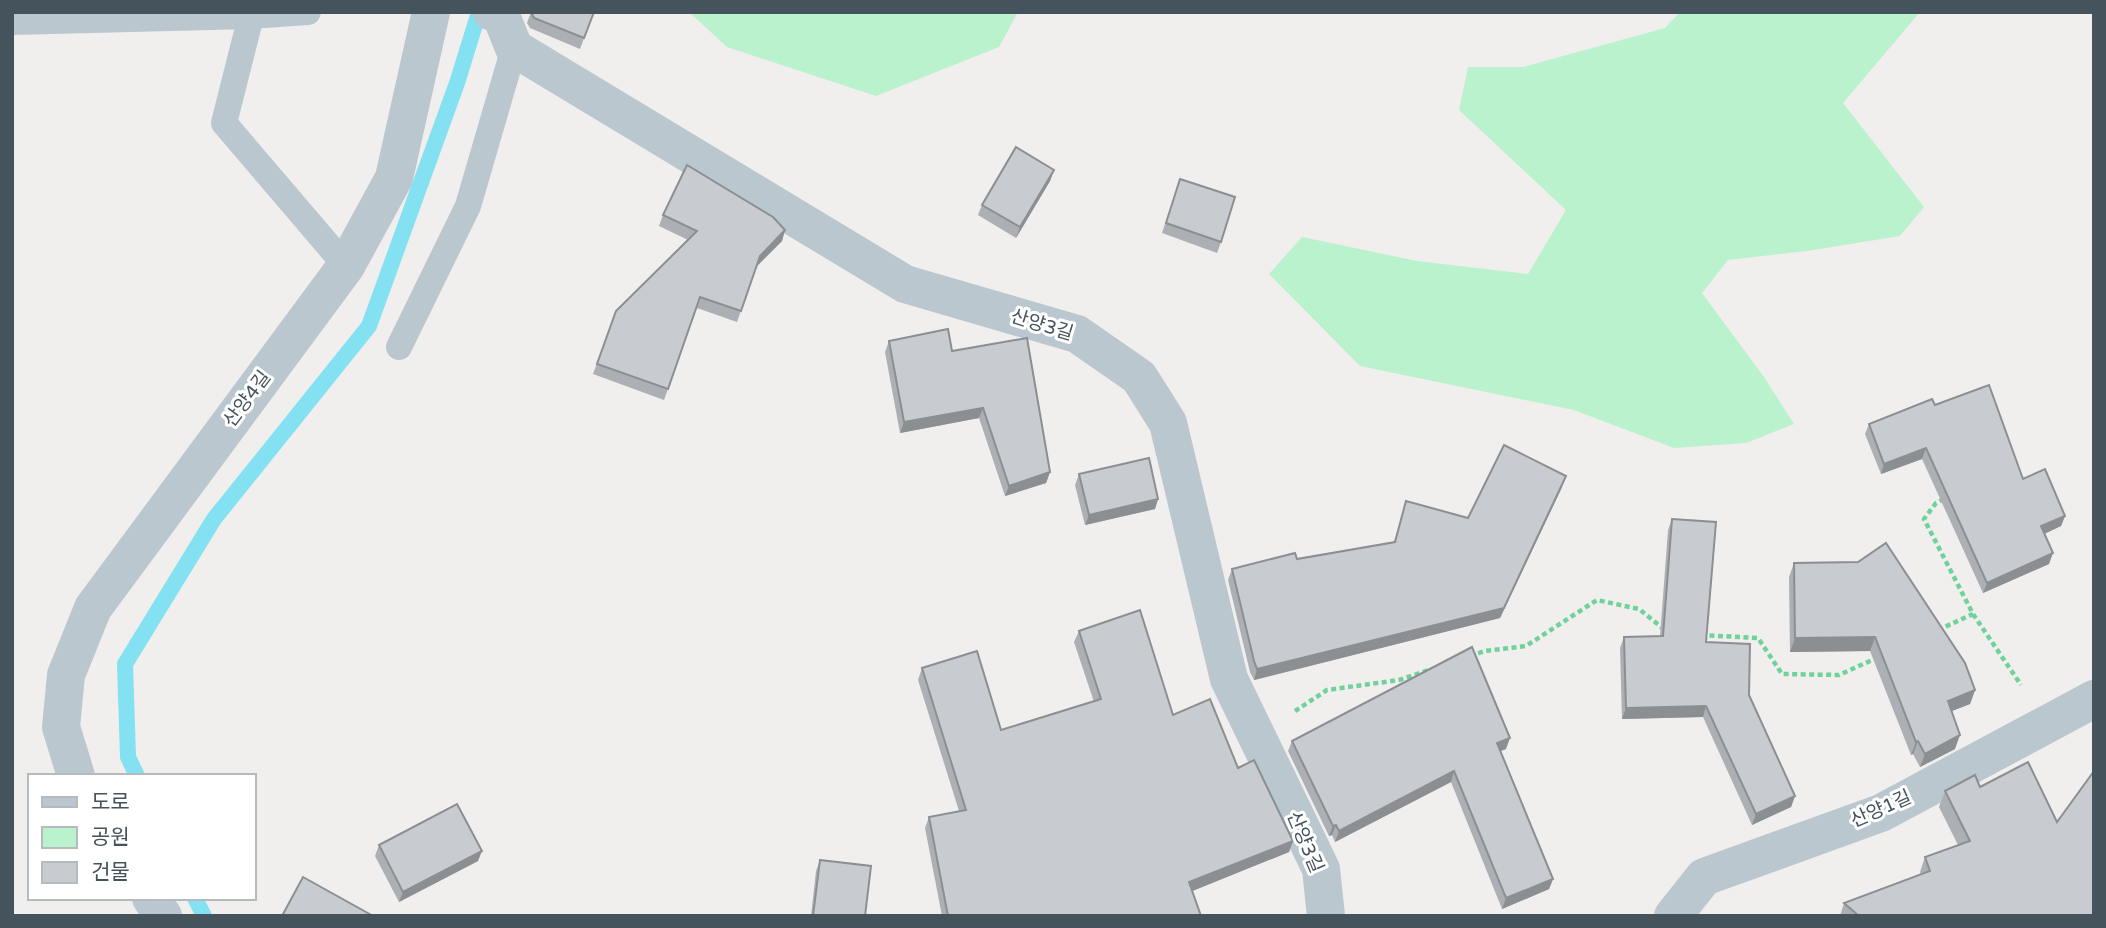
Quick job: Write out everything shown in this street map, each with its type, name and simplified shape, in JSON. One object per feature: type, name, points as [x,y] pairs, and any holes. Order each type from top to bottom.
[{"type":"street","name":"산양4길","points":[[75,774],[61,727],[66,674],[93,608],[346,266],[394,178],[430,12]]},
{"type":"street","name":"산양3길","points":[[502,24],[905,284],[1077,334],[1139,377],[1168,423],[1229,679],[1321,869],[1326,916]]},
{"type":"street","name":"산양1길","points":[[1673,916],[1703,877],[1881,813],[2094,699]]},
{"type":"street","points":[[152,900],[163,916]]},
{"type":"lane","points":[[12,22],[308,12]]},
{"type":"lane","points":[[250,16],[223,123],[346,266]]},
{"type":"lane","points":[[399,347],[468,206],[502,24]]},
{"type":"path","points":[[1947,497],[1936,503],[1924,519],[1973,614],[2048,724]]},
{"type":"path","points":[[1460,660],[1485,651],[1526,646],[1597,600],[1639,609],[1670,633]]},
{"type":"path","points":[[1936,631],[1973,614]]},
{"type":"path","points":[[1695,635],[1758,638],[1782,674],[1839,675],[1888,653]]},
{"type":"path","points":[[1256,736],[1327,690],[1399,680],[1436,668]]},
{"type":"green space","points":[[689,12],[1018,12],[999,47],[876,96],[727,47]]},
{"type":"green space","points":[[1680,12],[1920,12],[1843,103],[1924,207],[1900,236],[1728,260],[1702,293],[1764,377],[1794,424],[1746,443],[1674,448],[1574,410],[1360,366],[1269,274],[1302,237],[1417,261],[1528,274],[1566,210],[1459,110],[1468,67],[1523,67],[1665,28]]},
{"type":"building","points":[[531,12],[594,12],[584,38],[534,18]]},
{"type":"building","points":[[1016,147],[1054,170],[1020,227],[982,205]]},
{"type":"building","points":[[687,165],[773,217],[785,230],[760,256],[741,311],[700,297],[668,389],[597,364],[616,311],[697,231],[663,215]]},
{"type":"building","points":[[1180,179],[1235,197],[1221,242],[1166,223]]},
{"type":"building","points":[[948,329],[952,351],[1027,338],[1050,472],[1009,486],[983,408],[904,422],[889,341]]},
{"type":"building","points":[[1989,385],[2023,479],[2045,469],[2065,516],[2041,526],[2053,553],[1987,583],[1926,448],[1884,464],[1869,424],[1932,399],[1935,405]]},
{"type":"building","points":[[1504,445],[1566,476],[1504,608],[1257,669],[1232,569],[1295,553],[1297,559],[1395,542],[1406,501],[1468,518]]},
{"type":"building","points":[[1149,458],[1158,499],[1089,515],[1079,474]]},
{"type":"building","points":[[1672,519],[1716,522],[1706,642],[1750,644],[1749,695],[1795,796],[1756,814],[1706,706],[1626,708],[1624,637],[1663,636]]},
{"type":"building","points":[[1886,543],[1965,663],[1975,690],[1948,701],[1960,735],[1925,754],[1918,741],[1916,742],[1875,637],[1795,638],[1794,563],[1858,562]]},
{"type":"building","points":[[1140,610],[1173,715],[1210,699],[1238,768],[1254,760],[1293,841],[1189,882],[1201,916],[948,916],[929,817],[966,810],[922,668],[977,651],[1001,730],[1101,699],[1079,631]]},
{"type":"building","points":[[1472,647],[1510,738],[1497,743],[1553,879],[1506,898],[1454,771],[1339,831],[1336,825],[1333,826],[1292,741]]},
{"type":"building","points":[[2028,762],[2057,822],[2094,771],[2094,916],[1859,916],[1844,903],[1930,871],[1925,857],[1970,841],[1945,791],[1975,775],[1980,787]]},
{"type":"building","points":[[457,804],[482,851],[403,892],[379,845]]},
{"type":"building","points":[[820,860],[871,866],[865,916],[813,916]]},
{"type":"building","points":[[303,877],[373,916],[282,916]]},
{"type":"waterway","points":[[136,774],[128,757],[125,664],[214,519],[369,326],[457,83],[479,12]]},
{"type":"waterway","points":[[196,900],[204,916]]}]
